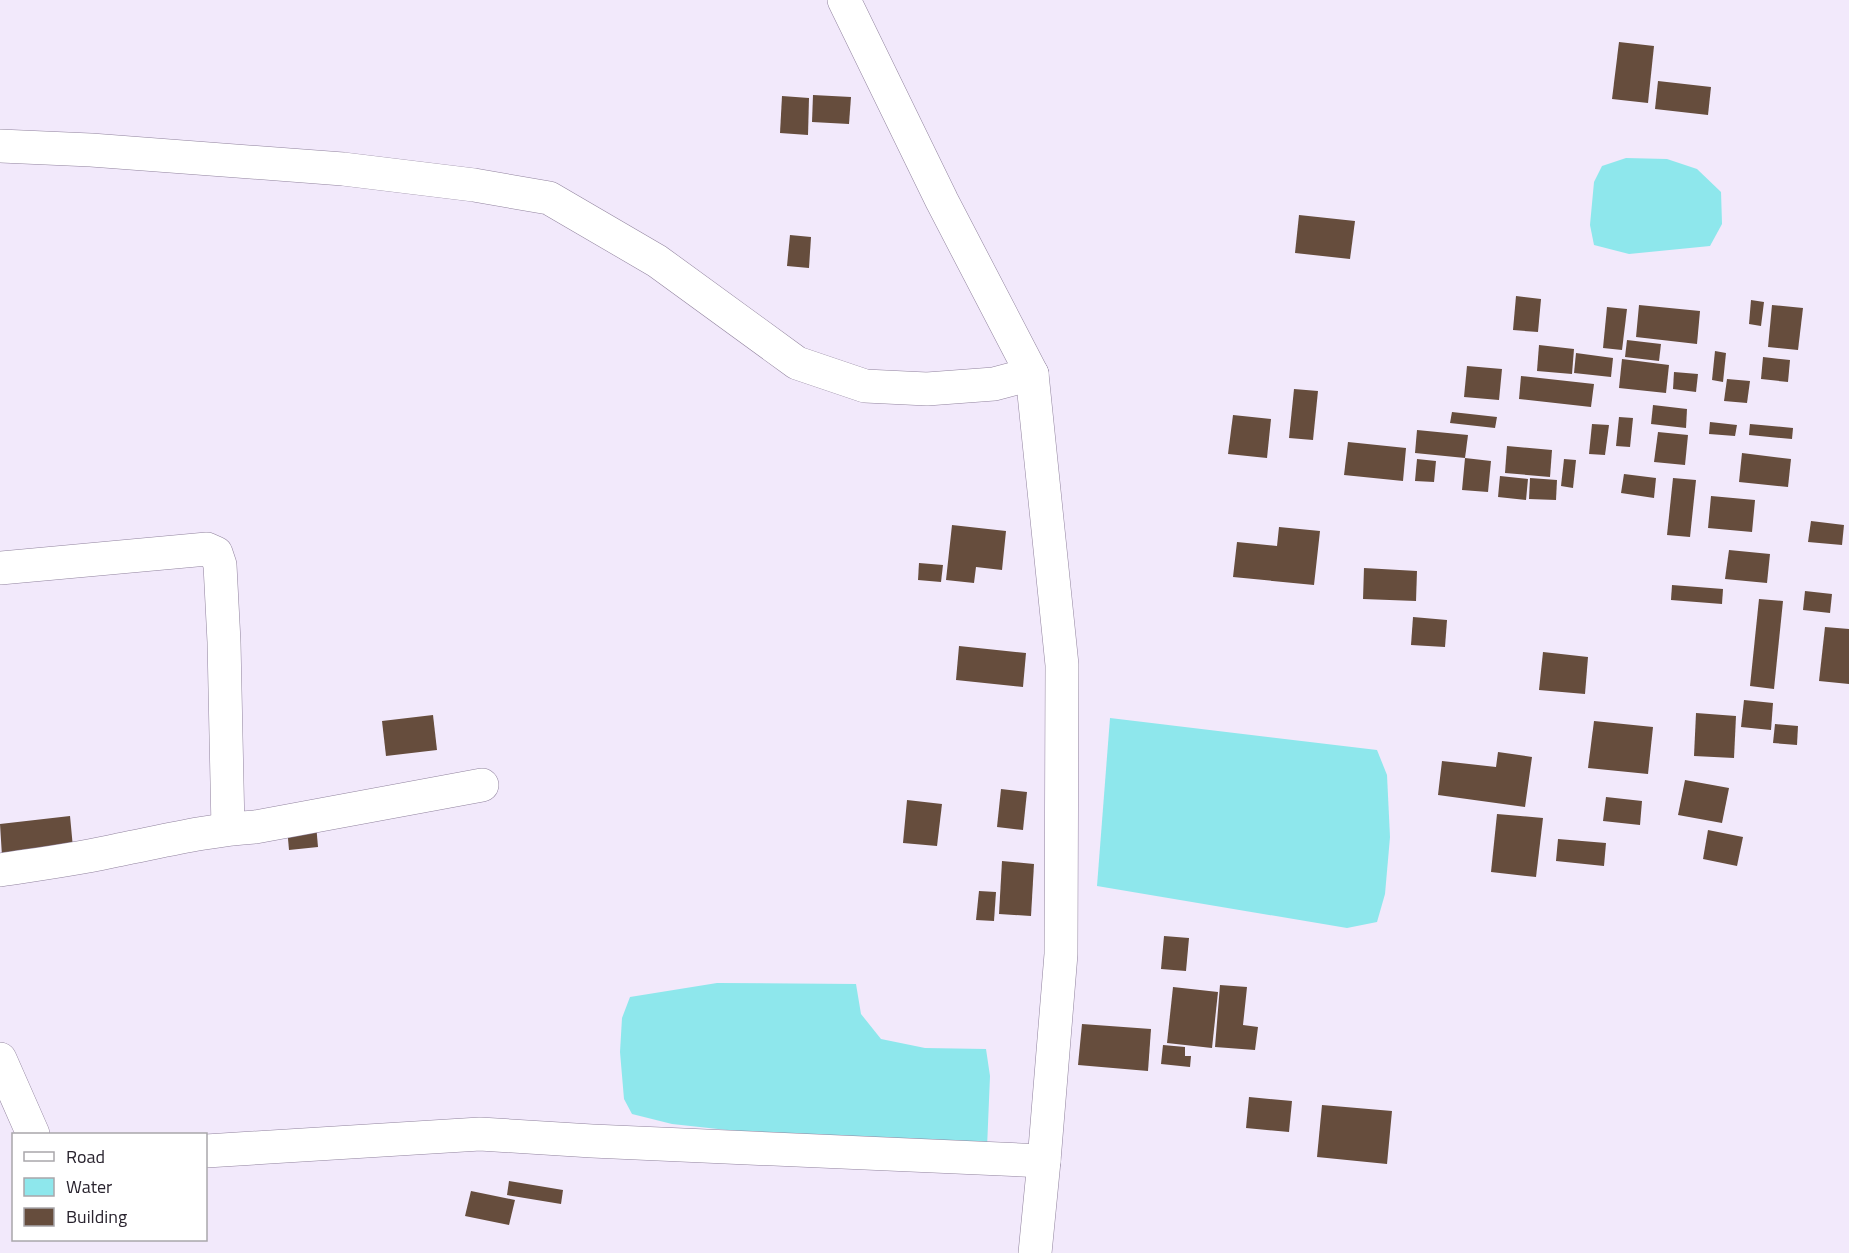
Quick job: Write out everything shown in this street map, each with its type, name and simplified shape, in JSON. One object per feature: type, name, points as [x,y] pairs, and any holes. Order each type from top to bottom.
[{"type":"street","points":[[844,0],[942,201],[1032,374],[1062,665],[1061,954],[1035,1253]]},
{"type":"street","points":[[0,146],[91,150],[343,169],[474,185],[549,198],[657,261],[797,363],[865,386],[927,389],[994,384],[1032,374]]},
{"type":"street","points":[[0,568],[207,549],[216,553],[220,565],[224,642],[228,829]]},
{"type":"street","points":[[0,870],[228,829],[255,827],[482,785]]},
{"type":"street","points":[[0,1059],[33,1133]]},
{"type":"street","points":[[207,1151],[480,1134],[1044,1161]]},
{"type":"water","points":[[1626,158],[1667,159],[1697,169],[1721,192],[1722,224],[1710,246],[1629,254],[1594,245],[1590,225],[1594,182],[1602,166]]},
{"type":"water","points":[[1110,718],[1377,750],[1387,775],[1390,837],[1385,894],[1377,922],[1347,928],[1097,886]]},
{"type":"water","points":[[717,983],[856,984],[861,1014],[881,1039],[925,1048],[986,1049],[990,1076],[987,1148],[837,1142],[672,1124],[632,1114],[624,1099],[620,1052],[622,1018],[630,997]]},
{"type":"building","points":[[1619,42],[1654,46],[1648,103],[1612,99]]},
{"type":"building","points":[[1658,81],[1711,87],[1708,115],[1655,109]]},
{"type":"building","points":[[813,95],[851,97],[849,124],[812,122]]},
{"type":"building","points":[[782,96],[809,98],[808,135],[780,133]]},
{"type":"building","points":[[1299,215],[1355,221],[1350,259],[1295,253]]},
{"type":"building","points":[[790,235],[811,237],[809,268],[787,266]]},
{"type":"building","points":[[1516,296],[1541,299],[1538,332],[1513,330]]},
{"type":"building","points":[[1751,300],[1764,302],[1761,326],[1749,324]]},
{"type":"building","points":[[1639,305],[1700,311],[1697,344],[1636,337]]},
{"type":"building","points":[[1772,305],[1803,308],[1798,350],[1768,347]]},
{"type":"building","points":[[1607,307],[1627,309],[1622,350],[1603,348]]},
{"type":"building","points":[[1627,340],[1661,344],[1659,361],[1625,357]]},
{"type":"building","points":[[1539,345],[1574,349],[1572,374],[1537,371]]},
{"type":"building","points":[[1715,351],[1726,353],[1723,382],[1712,380]]},
{"type":"building","points":[[1576,353],[1613,358],[1611,377],[1574,373]]},
{"type":"building","points":[[1763,357],[1790,360],[1788,382],[1761,379]]},
{"type":"building","points":[[1622,359],[1669,365],[1666,393],[1619,388]]},
{"type":"building","points":[[1467,366],[1502,369],[1499,400],[1464,397]]},
{"type":"building","points":[[1674,372],[1698,374],[1696,392],[1673,389]]},
{"type":"building","points":[[1521,376],[1594,384],[1591,407],[1519,399]]},
{"type":"building","points":[[1727,379],[1750,381],[1747,403],[1724,401]]},
{"type":"building","points":[[1294,389],[1318,391],[1313,440],[1289,438]]},
{"type":"building","points":[[1653,405],[1687,409],[1686,428],[1651,424]]},
{"type":"building","points":[[1452,412],[1497,417],[1495,428],[1450,423]]},
{"type":"building","points":[[1233,415],[1271,419],[1267,458],[1228,454]]},
{"type":"building","points":[[1619,417],[1633,418],[1630,447],[1616,446]]},
{"type":"building","points":[[1710,422],[1737,425],[1735,436],[1709,434]]},
{"type":"building","points":[[1592,424],[1609,425],[1605,455],[1589,454]]},
{"type":"building","points":[[1750,424],[1793,428],[1792,439],[1749,435]]},
{"type":"building","points":[[1417,430],[1468,435],[1465,458],[1415,453]]},
{"type":"building","points":[[1658,432],[1688,435],[1685,465],[1654,462]]},
{"type":"building","points":[[1348,442],[1406,448],[1403,481],[1344,475]]},
{"type":"building","points":[[1507,446],[1552,450],[1550,477],[1505,473]]},
{"type":"building","points":[[1742,453],[1791,459],[1788,487],[1739,482]]},
{"type":"building","points":[[1465,458],[1491,461],[1488,492],[1462,490]]},
{"type":"building","points":[[1417,459],[1436,461],[1434,482],[1415,481]]},
{"type":"building","points":[[1564,459],[1576,460],[1573,488],[1561,486]]},
{"type":"building","points":[[1624,474],[1656,478],[1654,498],[1621,493]]},
{"type":"building","points":[[1500,476],[1528,479],[1526,500],[1498,497]]},
{"type":"building","points":[[1530,478],[1557,480],[1556,500],[1529,499]]},
{"type":"building","points":[[1673,478],[1696,480],[1690,537],[1667,535]]},
{"type":"building","points":[[1711,496],[1755,500],[1752,532],[1708,528]]},
{"type":"building","points":[[1811,521],[1844,525],[1842,545],[1808,542]]},
{"type":"building","points":[[952,525],[1006,531],[1002,570],[976,567],[974,583],[946,580]]},
{"type":"building","points":[[1279,527],[1320,531],[1314,585],[1233,577],[1237,542],[1277,546]]},
{"type":"building","points":[[1729,550],[1770,554],[1767,583],[1725,579]]},
{"type":"building","points":[[919,563],[943,565],[941,582],[918,580]]},
{"type":"building","points":[[1364,568],[1417,571],[1416,601],[1363,599]]},
{"type":"building","points":[[1672,585],[1723,589],[1722,604],[1671,600]]},
{"type":"building","points":[[1805,591],[1832,594],[1830,613],[1803,610]]},
{"type":"building","points":[[1759,599],[1783,601],[1774,689],[1750,686]]},
{"type":"building","points":[[1413,617],[1447,620],[1445,647],[1411,645]]},
{"type":"building","points":[[1825,627],[1849,629],[1849,684],[1819,681]]},
{"type":"building","points":[[959,646],[1026,653],[1023,687],[956,680]]},
{"type":"building","points":[[1543,652],[1588,657],[1585,694],[1539,690]]},
{"type":"building","points":[[1744,700],[1773,703],[1771,730],[1741,727]]},
{"type":"building","points":[[1696,713],[1736,716],[1734,758],[1694,756]]},
{"type":"building","points":[[433,715],[437,750],[386,756],[382,721]]},
{"type":"building","points":[[1594,721],[1653,727],[1648,774],[1588,768]]},
{"type":"building","points":[[1775,724],[1798,726],[1797,745],[1773,743]]},
{"type":"building","points":[[1498,752],[1532,757],[1525,807],[1438,795],[1442,761],[1496,767]]},
{"type":"building","points":[[1685,780],[1729,788],[1722,823],[1678,815]]},
{"type":"building","points":[[1001,789],[1027,792],[1023,830],[997,827]]},
{"type":"building","points":[[1606,797],[1642,801],[1640,825],[1603,821]]},
{"type":"building","points":[[907,800],[942,804],[937,846],[903,843]]},
{"type":"building","points":[[1497,814],[1543,818],[1536,877],[1491,872]]},
{"type":"building","points":[[70,816],[73,848],[2,856],[0,824]]},
{"type":"building","points":[[316,824],[318,847],[289,850],[287,827]]},
{"type":"building","points":[[1708,830],[1743,837],[1737,866],[1703,859]]},
{"type":"building","points":[[1558,839],[1606,843],[1604,866],[1556,861]]},
{"type":"building","points":[[1002,861],[1034,864],[1031,916],[999,914]]},
{"type":"building","points":[[979,891],[996,892],[994,921],[976,920]]},
{"type":"building","points":[[1164,936],[1189,938],[1186,971],[1161,969]]},
{"type":"building","points":[[1220,985],[1247,987],[1243,1025],[1258,1027],[1255,1050],[1215,1047]]},
{"type":"building","points":[[1173,987],[1218,992],[1212,1048],[1167,1043]]},
{"type":"building","points":[[1082,1024],[1151,1029],[1148,1071],[1078,1065]]},
{"type":"building","points":[[1163,1045],[1185,1047],[1185,1056],[1191,1056],[1190,1067],[1161,1064]]},
{"type":"building","points":[[1249,1097],[1292,1101],[1289,1132],[1246,1128]]},
{"type":"building","points":[[1322,1105],[1392,1111],[1387,1164],[1317,1157]]},
{"type":"building","points":[[509,1181],[563,1190],[561,1204],[507,1195]]},
{"type":"building","points":[[471,1191],[515,1200],[509,1225],[465,1216]]}]
